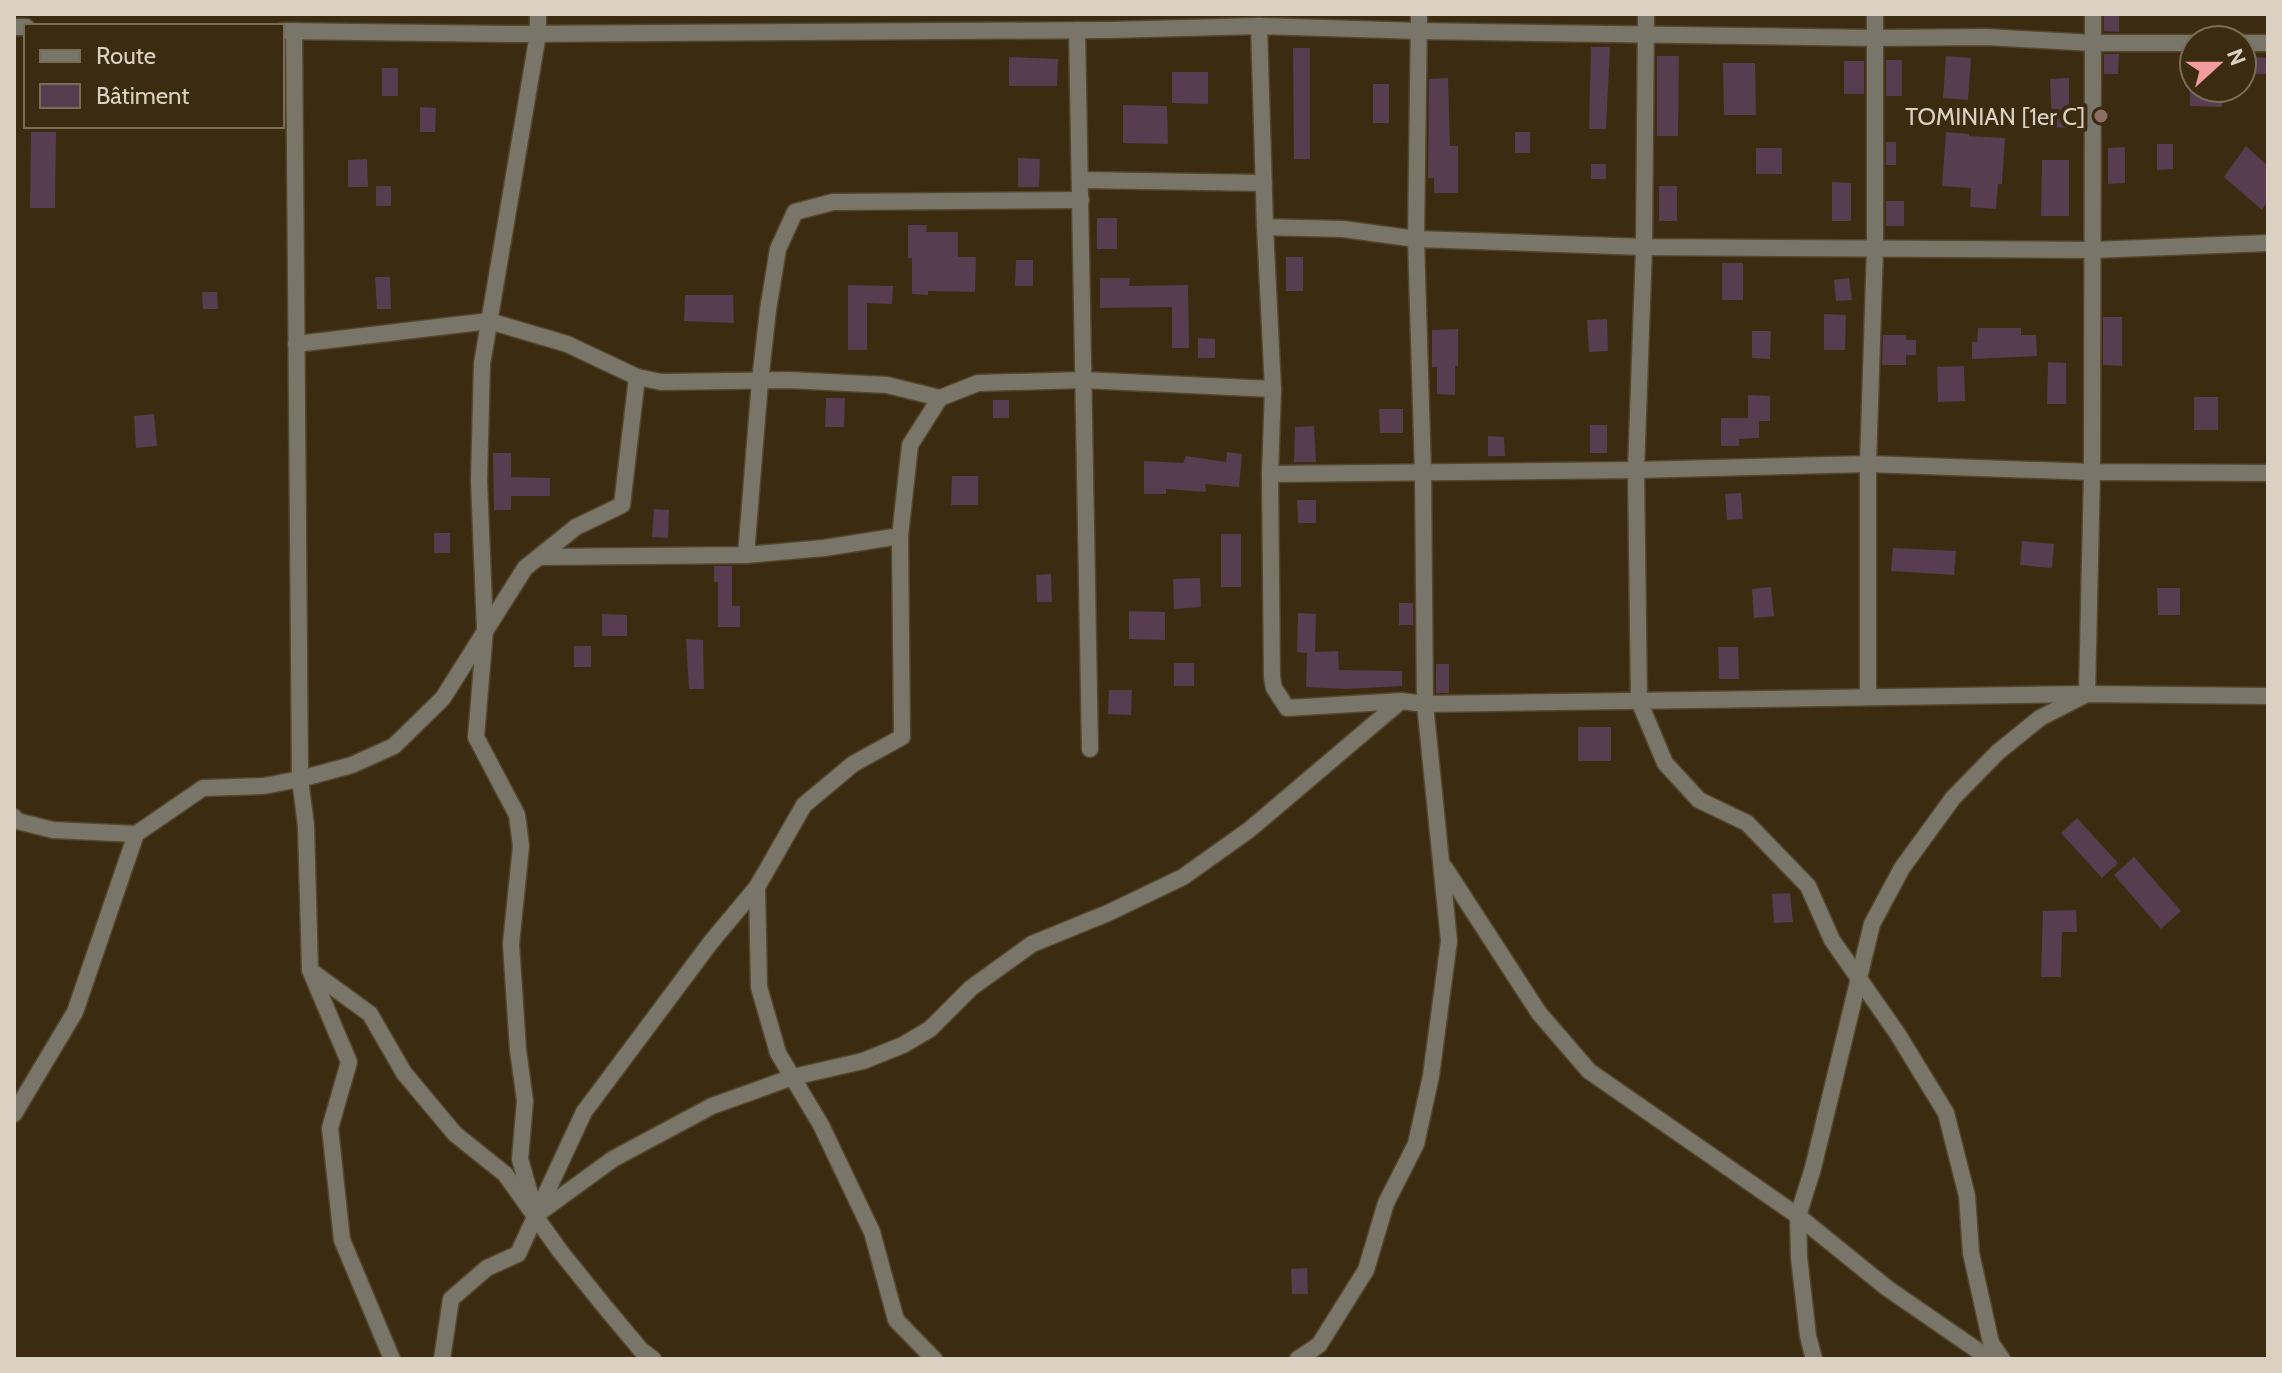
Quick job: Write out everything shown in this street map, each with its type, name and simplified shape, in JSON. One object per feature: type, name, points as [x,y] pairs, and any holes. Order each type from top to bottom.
[{"type":"street","points":[[536,1215],[520,1159],[525,1101],[518,1050],[511,944],[521,846],[517,815],[476,737],[485,630],[479,481],[482,364],[538,34],[538,14]]},
{"type":"street","points":[[1298,1359],[1319,1345],[1366,1270],[1386,1203],[1416,1144],[1431,1076],[1449,941],[1425,704],[1423,473],[1416,239],[1419,14]]},
{"type":"street","points":[[1646,14],[1644,247],[1636,470],[1639,701],[1665,763],[1699,800],[1747,823],[1808,886],[1832,940],[1897,1033],[1946,1113],[1967,1196],[1971,1253],[1991,1343],[2002,1359]]},
{"type":"street","points":[[1868,697],[1875,14]]},
{"type":"street","points":[[2087,694],[2092,472],[2093,14]]},
{"type":"street","points":[[1259,26],[1273,389],[1270,474],[1272,677],[1274,688],[1287,708],[1401,701],[1425,704],[2087,694],[2268,696]]},
{"type":"street","points":[[392,1359],[342,1240],[330,1128],[349,1062],[310,970],[306,826],[300,779],[296,344],[288,31],[538,34],[1259,26],[1874,38],[1986,37],[2093,43],[2178,43]]},
{"type":"street","points":[[1077,30],[1090,749]]},
{"type":"street","points":[[1081,180],[1264,183]]},
{"type":"street","points":[[746,555],[760,381],[778,249],[795,212],[833,202],[1081,200]]},
{"type":"street","points":[[1265,227],[1343,229],[1416,239],[1644,247],[2093,250],[2268,243]]},
{"type":"street","points":[[296,344],[489,321],[567,344],[637,377],[661,382],[887,385],[940,398],[978,383],[1083,380],[1273,389]]},
{"type":"street","points":[[14,1114],[75,1012],[136,834],[203,788],[264,786],[300,779],[352,765],[394,746],[443,698],[525,568],[576,527],[622,505],[637,377]]},
{"type":"street","points":[[442,1359],[451,1299],[487,1268],[518,1254],[584,1112],[711,942],[757,887],[804,805],[853,764],[902,737],[900,536],[910,445],[940,398]]},
{"type":"street","points":[[1270,474],[1868,464],[2092,472],[2268,473]]},
{"type":"street","points":[[539,557],[746,555],[824,548],[900,536]]},
{"type":"street","points":[[1814,1359],[1808,1336],[1799,1257],[1798,1216],[1813,1168],[1872,924],[1902,868],[1953,798],[1998,752],[2040,718],[2087,694]]},
{"type":"street","points":[[536,1215],[613,1159],[712,1106],[793,1077],[863,1061],[903,1045],[930,1029],[971,988],[1032,944],[1108,913],[1183,877],[1249,830],[1401,701]]},
{"type":"street","points":[[14,817],[17,821],[53,830],[136,834]]},
{"type":"street","points":[[1442,863],[1539,1013],[1589,1071],[1798,1216],[1887,1288],[1990,1359]]},
{"type":"street","points":[[757,887],[759,987],[778,1053],[821,1125],[872,1232],[896,1320],[934,1359]]},
{"type":"street","points":[[310,970],[370,1014],[404,1073],[455,1134],[505,1174],[560,1251],[641,1350],[653,1359]]},
{"type":"building","points":[[2104,14],[2119,14],[2119,32],[2104,31]]},
{"type":"building","points":[[1591,47],[1610,47],[1606,129],[1589,129]]},
{"type":"building","points":[[1293,48],[1310,48],[1310,159],[1294,159]]},
{"type":"building","points":[[2104,54],[2119,54],[2118,74],[2104,74]]},
{"type":"building","points":[[1657,56],[1679,56],[1678,136],[1657,136]]},
{"type":"building","points":[[1946,56],[1971,58],[1968,100],[1943,98]]},
{"type":"building","points":[[1009,57],[1058,59],[1057,86],[1009,86]]},
{"type":"building","points":[[2258,58],[2268,58],[2268,74],[2258,74]]},
{"type":"building","points":[[1886,60],[1902,60],[1902,96],[1886,96]]},
{"type":"building","points":[[1844,61],[1864,61],[1864,94],[1844,94]]},
{"type":"building","points":[[1723,63],[1755,63],[1756,115],[1724,115]]},
{"type":"building","points":[[382,68],[398,68],[398,96],[382,96]]},
{"type":"building","points":[[1172,72],[1208,72],[1208,104],[1172,103]]},
{"type":"building","points":[[1448,78],[1450,146],[1458,146],[1458,193],[1434,193],[1434,178],[1428,178],[1429,79]]},
{"type":"building","points":[[2069,78],[2069,128],[2052,127],[2050,79]]},
{"type":"building","points":[[1373,84],[1389,84],[1389,123],[1373,123]]},
{"type":"building","points":[[2190,104],[2222,104],[2222,107]]},
{"type":"building","points":[[1123,105],[1167,106],[1168,144],[1123,143]]},
{"type":"building","points":[[420,107],[436,108],[435,132],[420,132]]},
{"type":"building","points":[[31,132],[56,132],[55,208],[30,208]]},
{"type":"building","points":[[1515,132],[1530,132],[1530,153],[1515,153]]},
{"type":"building","points":[[1946,132],[2005,138],[2002,184],[1998,184],[1996,209],[1970,207],[1971,188],[1942,186]]},
{"type":"building","points":[[1886,142],[1896,142],[1896,165],[1886,165]]},
{"type":"building","points":[[2157,144],[2173,144],[2173,169],[2157,170]]},
{"type":"building","points":[[2246,146],[2268,166],[2268,201],[2262,210],[2224,177]]},
{"type":"building","points":[[2125,147],[2125,183],[2108,184],[2108,148]]},
{"type":"building","points":[[1756,148],[1782,148],[1782,174],[1756,174]]},
{"type":"building","points":[[1018,158],[1040,159],[1039,187],[1018,187]]},
{"type":"building","points":[[367,159],[368,187],[348,187],[348,160]]},
{"type":"building","points":[[2042,160],[2069,160],[2069,216],[2041,216]]},
{"type":"building","points":[[1591,164],[1606,164],[1606,179],[1591,179]]},
{"type":"building","points":[[1832,182],[1851,183],[1851,221],[1832,221]]},
{"type":"building","points":[[376,186],[391,186],[391,206],[376,206]]},
{"type":"building","points":[[1659,186],[1677,186],[1677,221],[1659,221]]},
{"type":"building","points":[[1886,201],[1904,201],[1904,226],[1886,226]]},
{"type":"building","points":[[1097,218],[1117,218],[1117,249],[1097,249]]},
{"type":"building","points":[[908,225],[927,225],[926,232],[958,232],[958,257],[976,257],[975,292],[928,291],[928,295],[912,294]]},
{"type":"building","points":[[1286,257],[1303,257],[1303,291],[1286,291]]},
{"type":"building","points":[[1016,260],[1033,260],[1033,286],[1015,286]]},
{"type":"building","points":[[1722,263],[1743,263],[1743,300],[1722,300]]},
{"type":"building","points":[[375,277],[390,277],[391,309],[377,309]]},
{"type":"building","points":[[1100,278],[1130,278],[1129,286],[1188,285],[1189,348],[1172,348],[1172,307],[1100,308]]},
{"type":"building","points":[[1849,278],[1852,300],[1836,301],[1834,280]]},
{"type":"building","points":[[848,285],[893,286],[892,304],[867,303],[867,350],[848,350]]},
{"type":"building","points":[[202,292],[217,292],[218,309],[203,309]]},
{"type":"building","points":[[685,295],[733,295],[734,323],[684,321]]},
{"type":"building","points":[[1824,314],[1846,315],[1845,350],[1824,350]]},
{"type":"building","points":[[2103,317],[2122,317],[2122,366],[2103,365]]},
{"type":"building","points":[[1607,319],[1608,351],[1589,352],[1587,320]]},
{"type":"building","points":[[1978,328],[2021,328],[2021,335],[2036,335],[2037,356],[1972,359],[1972,342],[1977,342]]},
{"type":"building","points":[[1458,329],[1455,395],[1437,394],[1437,367],[1432,367],[1432,330]]},
{"type":"building","points":[[1752,331],[1771,331],[1770,359],[1752,358]]},
{"type":"building","points":[[1883,335],[1906,335],[1906,340],[1916,340],[1916,355],[1906,355],[1906,365],[1882,365]]},
{"type":"building","points":[[1198,338],[1215,339],[1215,358],[1198,358]]},
{"type":"building","points":[[2048,362],[2066,363],[2066,404],[2047,404]]},
{"type":"building","points":[[1964,366],[1965,401],[1938,402],[1937,367]]},
{"type":"building","points":[[1748,395],[1770,396],[1770,421],[1759,421],[1759,438],[1739,439],[1739,446],[1721,446],[1721,418],[1748,418]]},
{"type":"building","points":[[2194,397],[2218,397],[2218,430],[2194,430]]},
{"type":"building","points":[[826,398],[845,398],[844,427],[825,427]]},
{"type":"building","points":[[993,400],[1009,400],[1009,418],[993,418]]},
{"type":"building","points":[[1379,409],[1403,409],[1403,433],[1380,433]]},
{"type":"building","points":[[154,414],[157,446],[136,448],[134,416]]},
{"type":"building","points":[[1590,425],[1607,425],[1607,453],[1590,453]]},
{"type":"building","points":[[1314,426],[1316,462],[1294,462],[1295,427]]},
{"type":"building","points":[[1488,436],[1504,437],[1505,456],[1488,456]]},
{"type":"building","points":[[1227,452],[1242,454],[1239,487],[1205,484],[1206,492],[1166,489],[1166,494],[1144,494],[1144,461],[1183,463],[1186,456],[1226,462]]},
{"type":"building","points":[[493,453],[511,453],[511,477],[550,478],[550,496],[511,496],[511,510],[494,510]]},
{"type":"building","points":[[952,476],[978,476],[978,505],[951,505]]},
{"type":"building","points":[[1741,493],[1743,519],[1727,520],[1725,494]]},
{"type":"building","points":[[1297,500],[1316,500],[1316,523],[1298,523]]},
{"type":"building","points":[[654,509],[669,510],[668,538],[652,537]]},
{"type":"building","points":[[434,533],[450,533],[450,553],[434,553]]},
{"type":"building","points":[[1221,534],[1241,534],[1241,587],[1221,587]]},
{"type":"building","points":[[2022,541],[2054,544],[2052,568],[2020,565]]},
{"type":"building","points":[[1893,548],[1956,551],[1954,575],[1891,571]]},
{"type":"building","points":[[714,566],[732,566],[732,606],[740,606],[740,627],[718,627],[718,582],[714,582]]},
{"type":"building","points":[[1051,574],[1052,602],[1037,602],[1036,575]]},
{"type":"building","points":[[1200,578],[1201,607],[1174,609],[1173,579]]},
{"type":"building","points":[[1771,587],[1774,616],[1754,618],[1752,589]]},
{"type":"building","points":[[2157,588],[2180,588],[2180,615],[2158,615]]},
{"type":"building","points":[[1399,603],[1413,603],[1413,625],[1399,625]]},
{"type":"building","points":[[1129,611],[1165,612],[1165,640],[1129,639]]},
{"type":"building","points":[[1298,613],[1316,614],[1315,652],[1338,651],[1339,670],[1402,671],[1402,686],[1346,689],[1306,687],[1307,653],[1297,652]]},
{"type":"building","points":[[602,614],[627,615],[627,636],[602,636]]},
{"type":"building","points":[[686,639],[703,640],[704,689],[689,689]]},
{"type":"building","points":[[574,646],[591,646],[591,667],[574,667]]},
{"type":"building","points":[[1718,647],[1738,647],[1739,679],[1719,679]]},
{"type":"building","points":[[1174,663],[1194,663],[1194,686],[1174,686]]},
{"type":"building","points":[[1436,664],[1449,664],[1449,693],[1436,693]]},
{"type":"building","points":[[1109,690],[1132,690],[1131,715],[1108,714]]},
{"type":"building","points":[[1578,727],[1611,727],[1611,761],[1578,761]]},
{"type":"building","points":[[2077,818],[2118,863],[2102,878],[2061,833]]},
{"type":"building","points":[[2134,857],[2181,911],[2161,929],[2114,875]]},
{"type":"building","points":[[1790,893],[1793,922],[1774,923],[1772,894]]},
{"type":"building","points":[[2076,910],[2077,932],[2062,932],[2061,977],[2041,977],[2043,911]]},
{"type":"building","points":[[1307,1268],[1308,1294],[1292,1294],[1291,1269]]},
{"type":"place","name":"TOMINIAN [1er C]","points":[[2101,116]]}]
